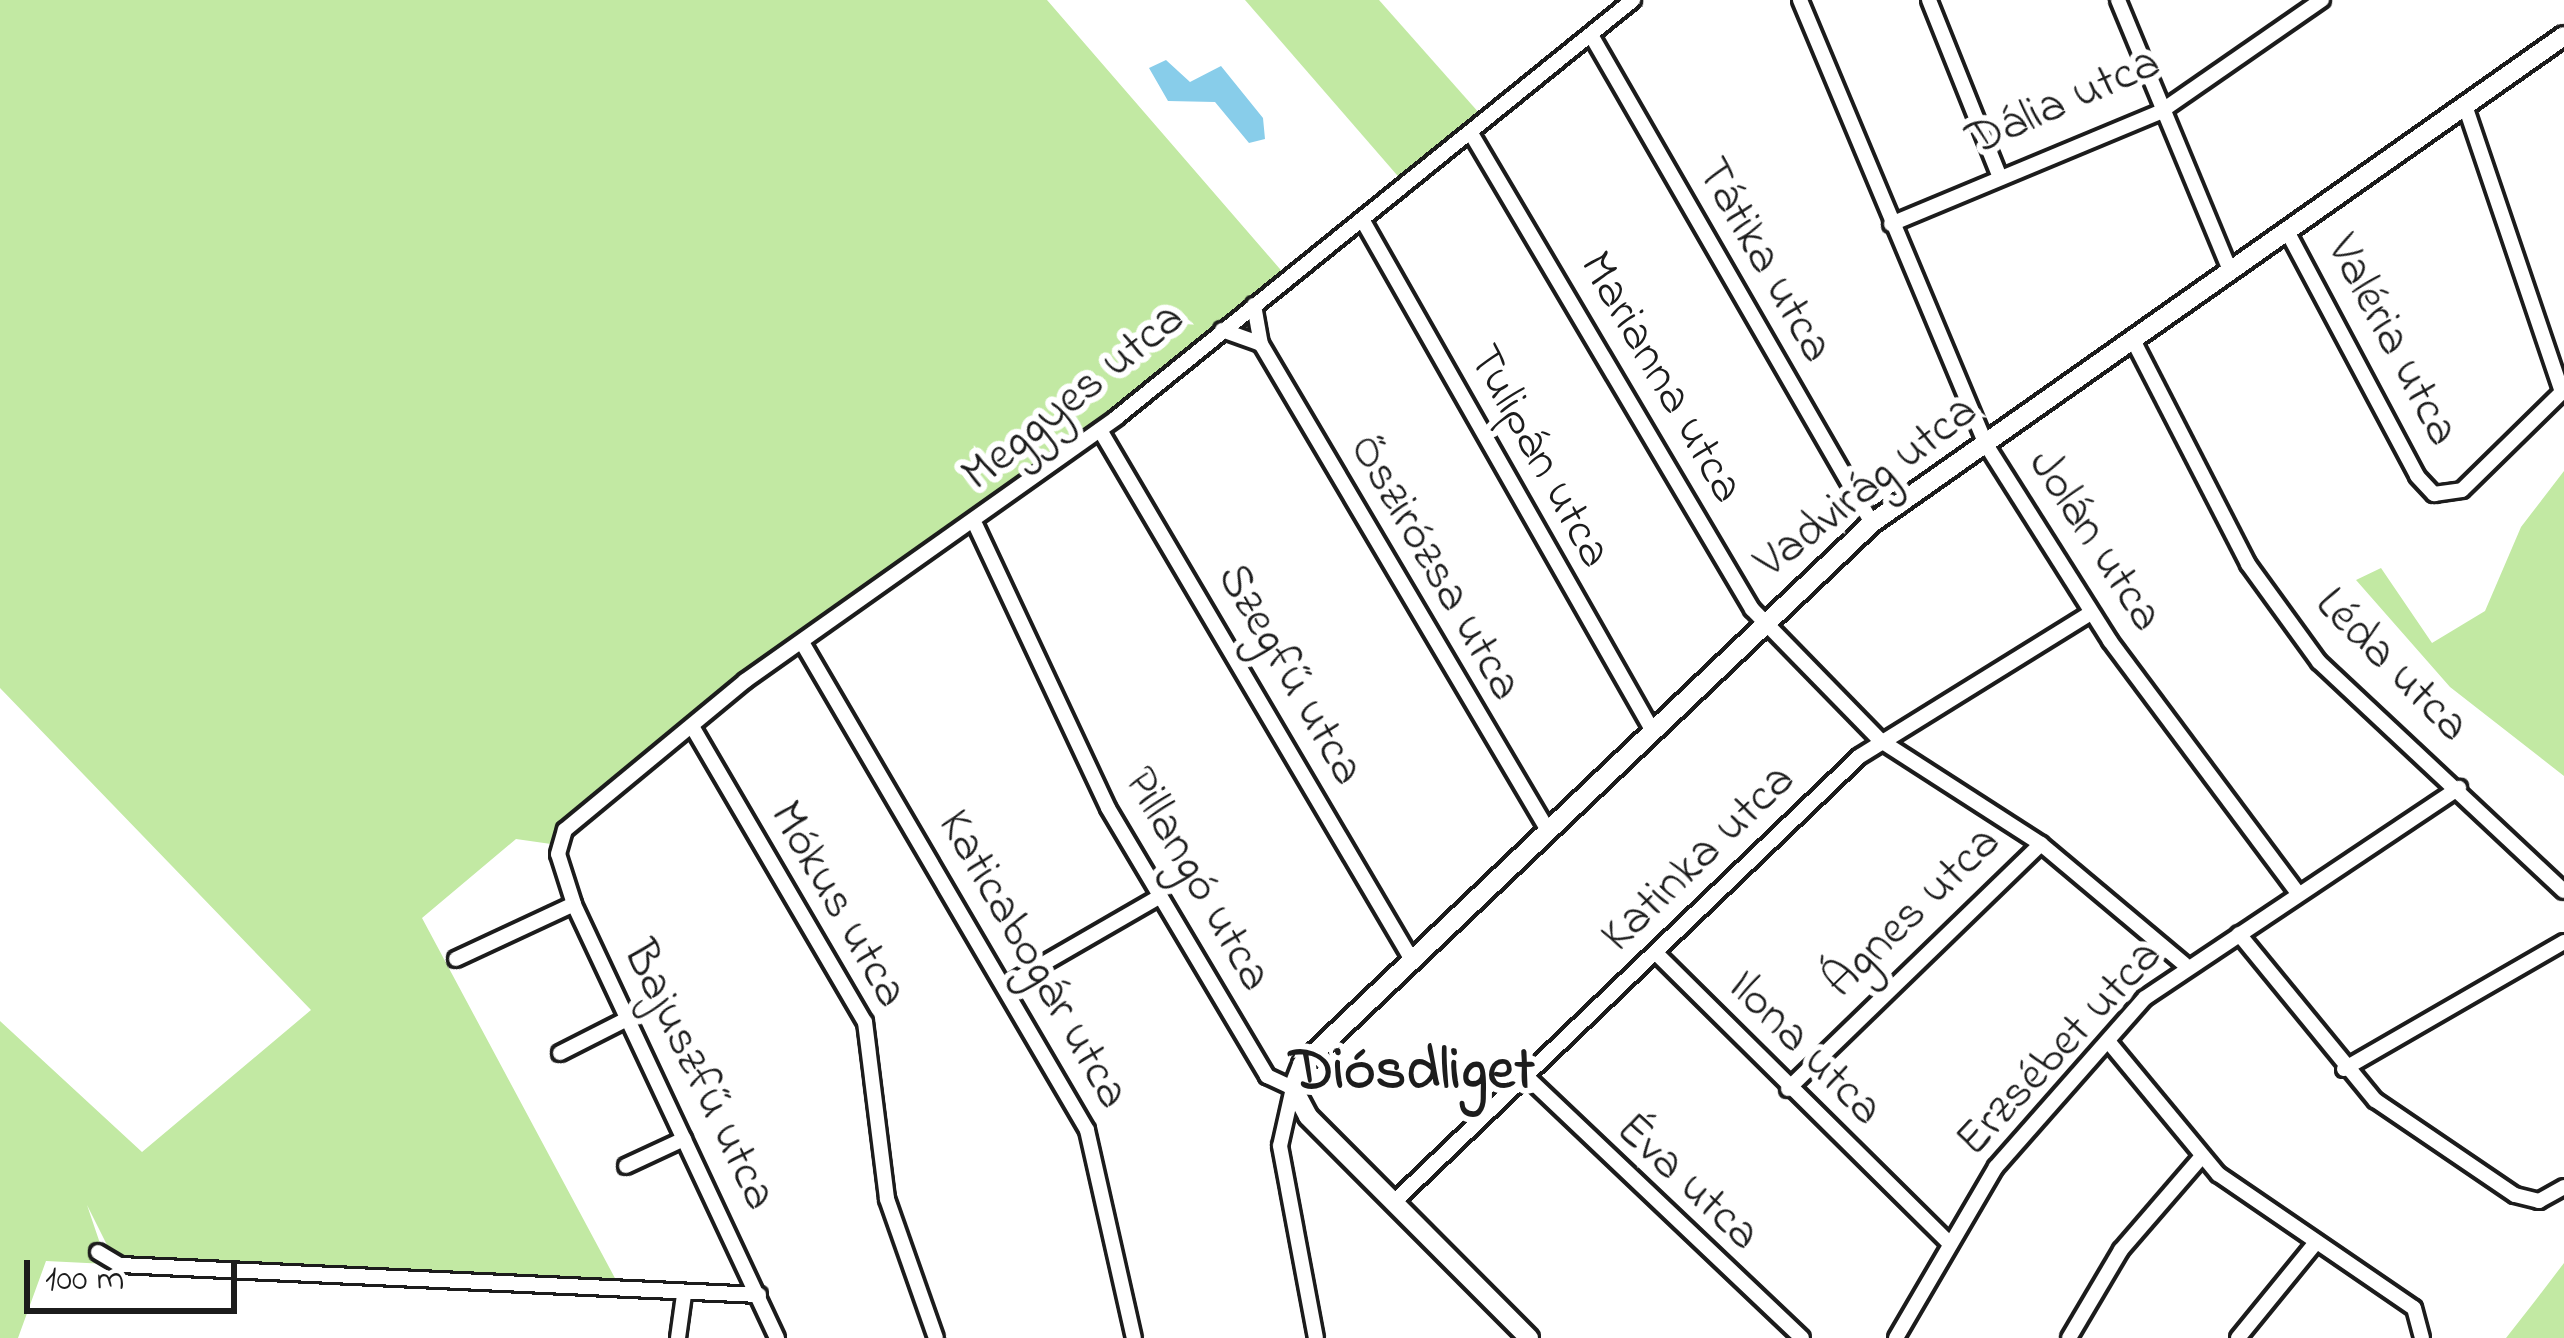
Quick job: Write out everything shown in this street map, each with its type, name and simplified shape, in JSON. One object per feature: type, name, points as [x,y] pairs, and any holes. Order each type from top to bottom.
[{"type":"street","name":"Meggyes utca","points":[[558,845],[574,819],[803,644],[976,526],[1472,135],[1634,0]]},
{"type":"street","name":"Jolán utca","points":[[1800,0],[1985,442],[2091,613],[2297,892]]},
{"type":"street","points":[[1929,0],[1999,175]]},
{"type":"street","points":[[2118,0],[2160,112],[2230,271]]},
{"type":"street","name":"Dália utca","points":[[1891,224],[1999,175],[2160,112],[2322,0]]},
{"type":"street","name":"Tátika utca","points":[[1591,35],[1872,523]]},
{"type":"street","name":"Vadvirág utca","points":[[1294,1088],[1302,1065],[1765,618],[1872,523],[2564,36]]},
{"type":"street","points":[[2465,106],[2562,392]]},
{"type":"street","name":"Marianna utca","points":[[1472,135],[1710,545],[1765,618],[1882,741],[2041,844],[2184,964]]},
{"type":"street","name":"Tulipán utca","points":[[1363,220],[1651,728]]},
{"type":"street","name":"Valéria utca","points":[[2287,230],[2426,488],[2462,490],[2562,392]]},
{"type":"street","name":"Őszirózsa utca","points":[[1254,305],[1261,344],[1546,827]]},
{"type":"street","points":[[1222,330],[1261,344]]},
{"type":"street","name":"Léda utca","points":[[2133,340],[2266,591],[2319,662],[2564,891]]},
{"type":"street","name":"Szegfű utca","points":[[1100,430],[1412,960]]},
{"type":"street","name":"Pillangó utca","points":[[976,526],[1076,750],[1159,897],[1267,1076],[1294,1088]]},
{"type":"street","name":"Katinka utca","points":[[1393,1203],[1882,741],[2091,613]]},
{"type":"street","name":"Katicabogár utca","points":[[803,644],[1010,982],[1088,1130],[1134,1338]]},
{"type":"street","name":"Mókus utca","points":[[693,728],[865,1022],[886,1199],[936,1338]]},
{"type":"street","name":"Erzsébet utca","points":[[1896,1338],[1996,1167],[2184,964],[2239,934],[2459,788]]},
{"type":"street","name":"Ágnes utca","points":[[1788,1089],[2041,844]]},
{"type":"street","name":"Bajuszfű utca","points":[[558,845],[574,904],[623,1021],[777,1338]]},
{"type":"street","points":[[1010,982],[1159,897]]},
{"type":"street","points":[[456,958],[574,904]]},
{"type":"street","points":[[2239,934],[2344,1069],[2497,1183],[2540,1201],[2564,1187]]},
{"type":"street","points":[[2344,1069],[2564,942]]},
{"type":"street","name":"Ilona utca","points":[[1658,955],[1788,1089],[1950,1244]]},
{"type":"street","points":[[560,1052],[623,1021]]},
{"type":"street","points":[[2108,1041],[2202,1156],[2313,1246],[2414,1307],[2422,1338]]},
{"type":"street","name":"Éva utca","points":[[1527,1077],[1802,1338]]},
{"type":"street","points":[[1294,1088],[1393,1203],[1529,1338]]},
{"type":"street","points":[[1294,1088],[1280,1147],[1316,1338]]},
{"type":"street","points":[[626,1166],[684,1139]]},
{"type":"street","points":[[2069,1338],[2121,1250],[2202,1156]]},
{"type":"street","points":[[2238,1338],[2313,1246]]},
{"type":"street","points":[[98,1252],[120,1265],[759,1295]]},
{"type":"street","points":[[679,1338],[684,1295]]},
{"type":"green space","points":[[0,0],[1047,0],[1286,276],[1100,430],[636,770],[558,845],[516,839],[422,918],[624,1295],[376,1286],[112,1255],[87,1205],[107,1264],[46,1261],[18,1338],[0,1338],[0,1021],[142,1152],[311,1010],[0,688]]},
{"type":"green space","points":[[1245,0],[1379,0],[1480,114],[1403,182]]},
{"type":"green space","points":[[2564,471],[2564,776],[2450,687],[2356,580],[2381,568],[2432,643],[2485,611],[2521,527]]},
{"type":"green space","points":[[2564,1263],[2564,1338],[2506,1338],[2535,1301]]},
{"type":"water","points":[[1166,60],[1190,82],[1221,66],[1263,118],[1265,139],[1249,143],[1215,102],[1168,101],[1149,68]]},
{"type":"district","name":"Diósdliget","points":[[1412,1072]]}]
